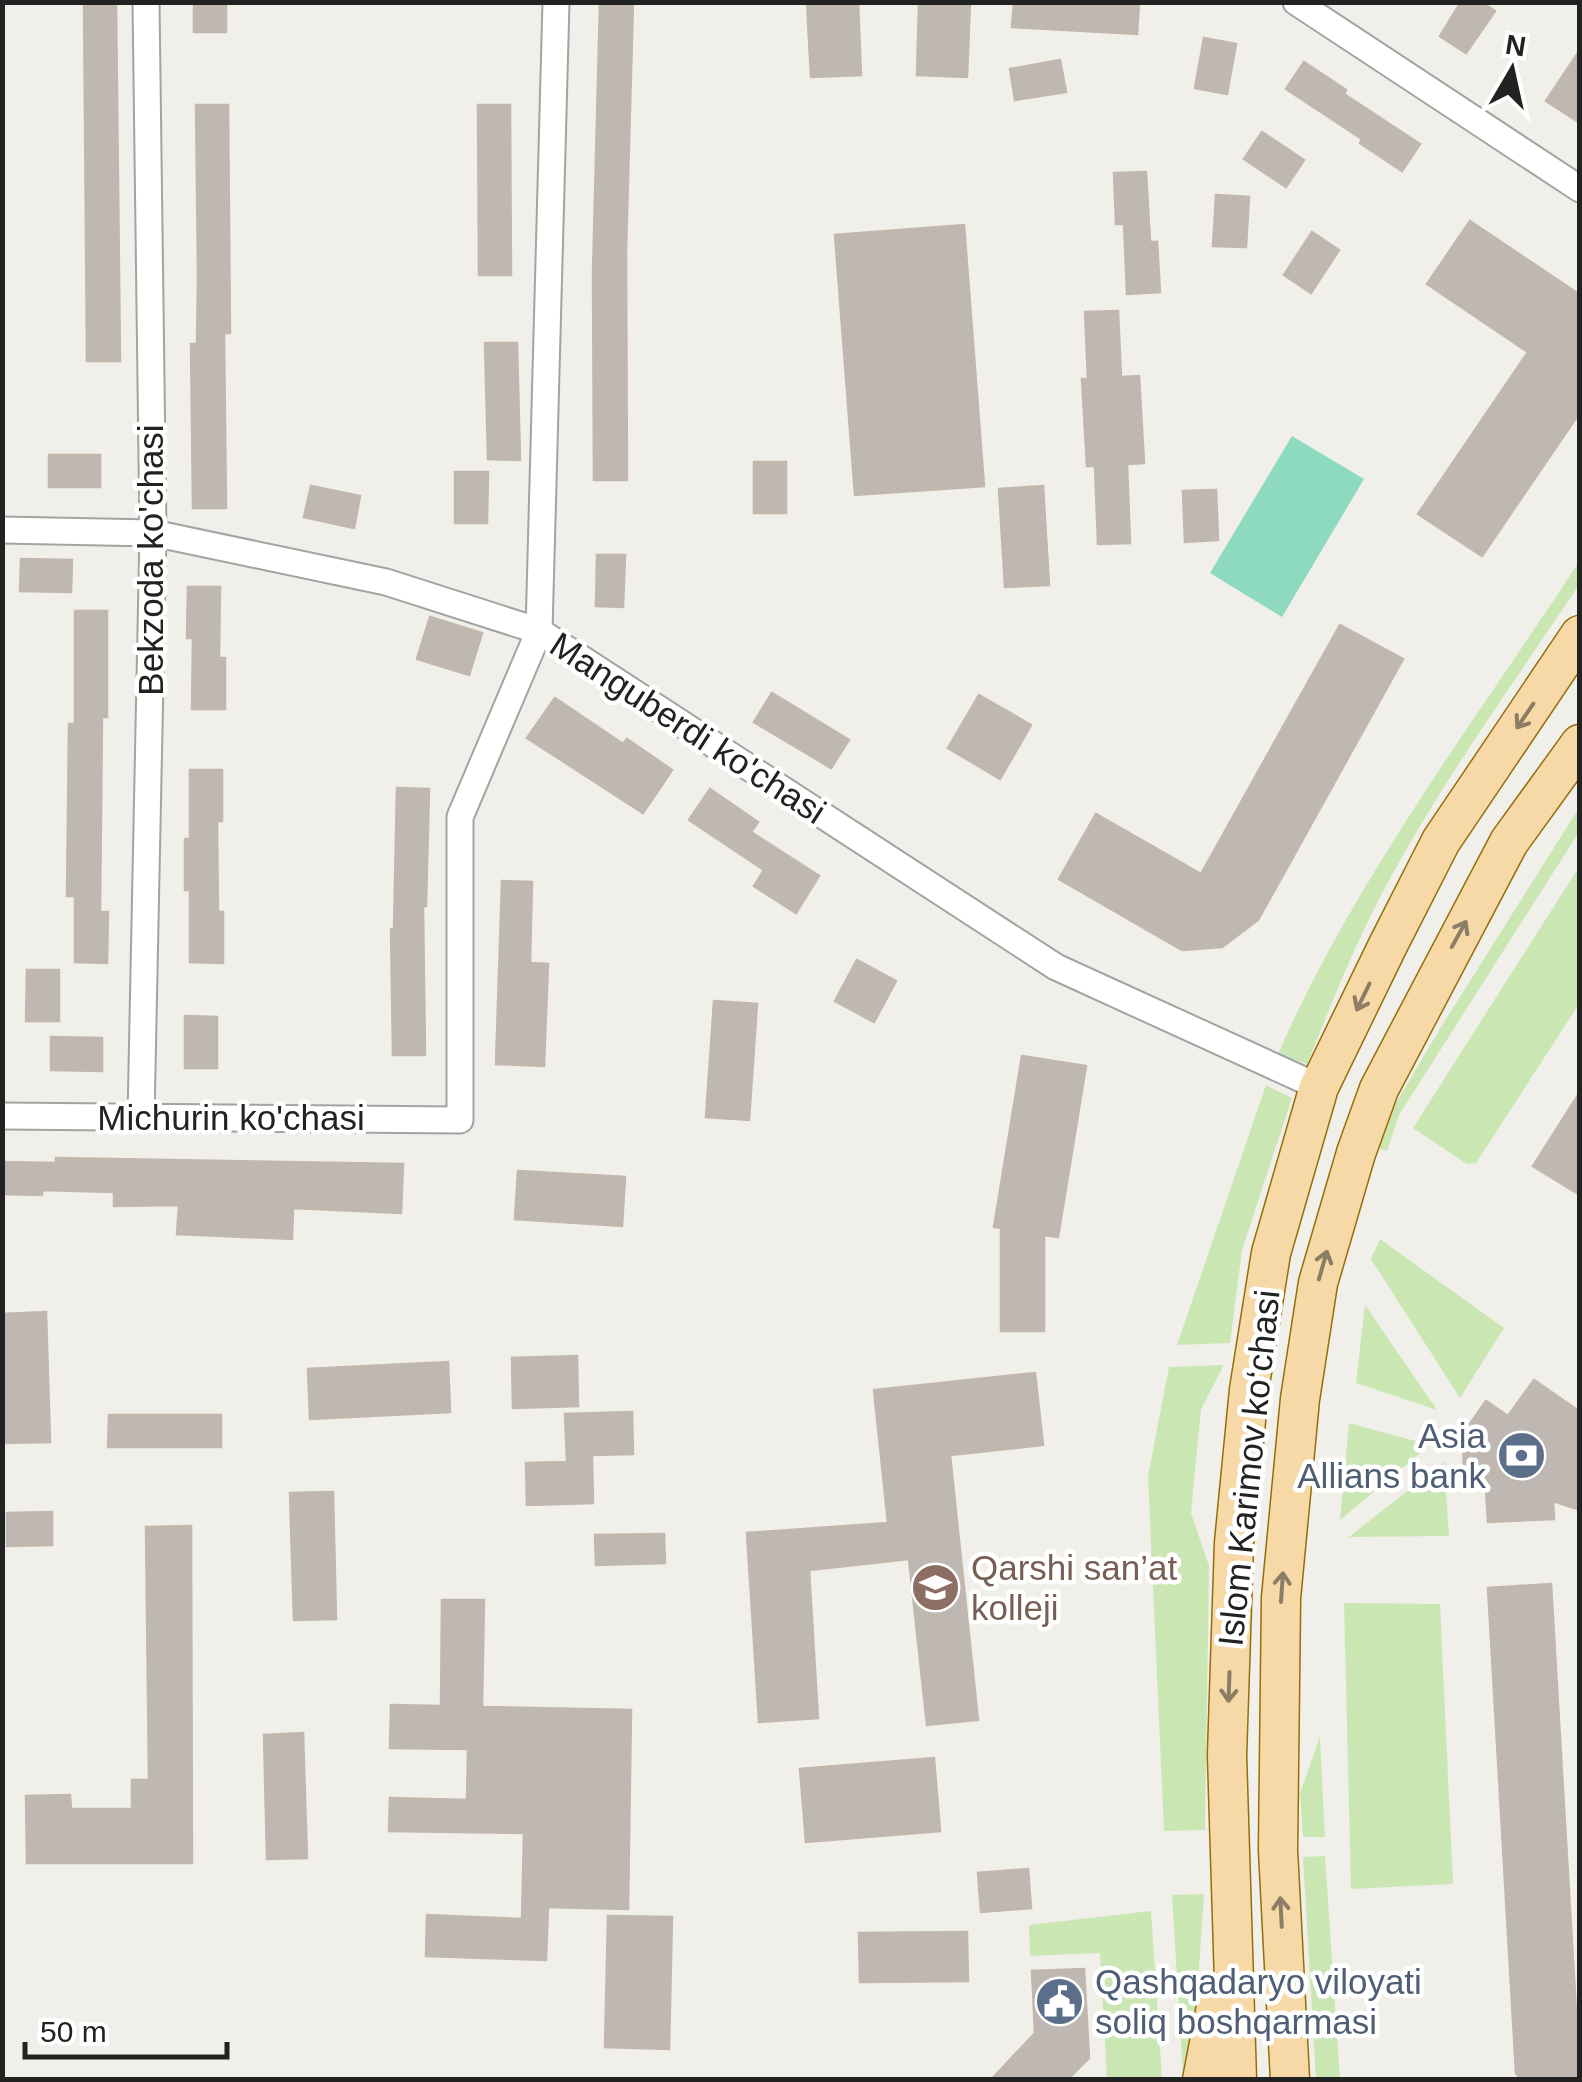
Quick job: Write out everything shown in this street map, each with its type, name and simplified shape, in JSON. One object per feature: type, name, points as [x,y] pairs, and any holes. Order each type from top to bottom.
[{"type":"main road","name":"Islom Karimov ko‘chasi","points":[[1238,2080],[1226,1755],[1233,1562],[1249,1390],[1271,1253],[1319,1086],[1441,841],[1580,635]]},
{"type":"main road","name":"Islom Karimov ko‘chasi","points":[[1290,2080],[1278,1846],[1281,1598],[1300,1398],[1318,1283],[1356,1152],[1379,1089],[1509,842],[1580,744]]},
{"type":"main road","points":[[1202,2080],[1230,1930]]},
{"type":"street","name":"Bekzoda ko'chasi","points":[[141,1118],[153,533],[146,2]]},
{"type":"street","points":[[538,631],[556,2]]},
{"type":"street","points":[[1296,2],[1580,188]]},
{"type":"street","name":"Manguberdi ko'chasi","points":[[2,530],[153,533],[386,582],[538,631],[1056,967],[1319,1086]]},
{"type":"street","name":"Michurin ko'chasi","points":[[2,1116],[460,1120],[460,817],[538,631]]},
{"type":"green space","points":[[1292,436],[1364,479],[1282,617],[1210,573]]},
{"type":"green space","points":[[1579,562],[1579,585],[1456,768],[1388,882],[1307,1064],[1278,1054],[1308,989],[1379,864]]},
{"type":"green space","points":[[1579,808],[1579,832],[1399,1115],[1387,1151],[1377,1148],[1392,1110],[1441,1027]]},
{"type":"green space","points":[[1579,867],[1579,1004],[1476,1163],[1467,1164],[1413,1128]]},
{"type":"green space","points":[[1266,1085],[1292,1098],[1242,1250],[1230,1343],[1177,1345]]},
{"type":"green space","points":[[1380,1239],[1504,1328],[1460,1398],[1371,1259]]},
{"type":"green space","points":[[1365,1305],[1437,1410],[1356,1383]]},
{"type":"green space","points":[[1224,1365],[1201,1409],[1191,1513],[1209,1566],[1205,1830],[1164,1831],[1148,1476],[1169,1367]]},
{"type":"green space","points":[[1349,1423],[1430,1445],[1340,1520]]},
{"type":"green space","points":[[1444,1462],[1449,1536],[1349,1537]]},
{"type":"green space","points":[[1344,1603],[1440,1604],[1453,1884],[1351,1889]]},
{"type":"green space","points":[[1320,1737],[1325,1837],[1303,1837],[1300,1793]]},
{"type":"green space","points":[[1325,1856],[1340,2079],[1316,2079],[1303,1857]]},
{"type":"green space","points":[[1204,1894],[1194,2042],[1183,2075],[1172,1895]]},
{"type":"green space","points":[[1151,1911],[1162,2079],[1107,2079],[1100,1953],[1030,1956],[1029,1925]]},
{"type":"building","points":[[84,2],[116,2],[120,361],[87,361]]},
{"type":"building","points":[[194,2],[226,2],[226,32],[194,32]]},
{"type":"building","points":[[600,2],[633,2],[626,251],[627,480],[594,480],[593,273]]},
{"type":"building","points":[[807,2],[858,2],[861,75],[811,77]]},
{"type":"building","points":[[919,2],[970,2],[967,77],[917,75]]},
{"type":"building","points":[[1014,2],[1139,2],[1137,34],[1012,27]]},
{"type":"building","points":[[1461,2],[1481,2],[1495,11],[1466,53],[1440,36]]},
{"type":"building","points":[[1204,38],[1236,44],[1227,94],[1195,88]]},
{"type":"building","points":[[1580,50],[1580,123],[1546,101]]},
{"type":"building","points":[[1060,60],[1066,92],[1015,100],[1010,69]]},
{"type":"building","points":[[1304,62],[1346,90],[1344,94],[1420,144],[1402,171],[1360,143],[1362,139],[1286,89]]},
{"type":"building","points":[[196,105],[228,105],[230,333],[224,333],[226,508],[193,508],[191,344],[197,344],[198,274]]},
{"type":"building","points":[[478,105],[510,105],[511,275],[479,275]]},
{"type":"building","points":[[1262,132],[1304,160],[1286,187],[1244,159]]},
{"type":"building","points":[[1146,172],[1150,242],[1157,242],[1160,292],[1127,294],[1124,224],[1116,224],[1114,173]]},
{"type":"building","points":[[1216,195],[1249,197],[1246,247],[1213,246]]},
{"type":"building","points":[[1470,221],[1580,295],[1580,412],[1482,556],[1418,514],[1528,352],[1427,284]]},
{"type":"building","points":[[964,225],[984,486],[855,495],[835,235]]},
{"type":"building","points":[[1312,232],[1339,250],[1311,293],[1284,275]]},
{"type":"building","points":[[1118,311],[1121,377],[1139,376],[1144,463],[1127,464],[1130,543],[1098,544],[1095,466],[1087,466],[1082,379],[1088,379],[1085,312]]},
{"type":"building","points":[[485,343],[517,343],[520,460],[488,459]]},
{"type":"building","points":[[49,455],[100,455],[100,487],[49,487]]},
{"type":"building","points":[[754,462],[786,462],[786,513],[754,513]]},
{"type":"building","points":[[455,472],[488,472],[487,523],[455,523]]},
{"type":"building","points":[[311,486],[360,496],[354,528],[304,517]]},
{"type":"building","points":[[1043,486],[1049,585],[1005,587],[999,489]]},
{"type":"building","points":[[1216,490],[1218,540],[1185,542],[1183,491]]},
{"type":"building","points":[[597,555],[625,555],[623,607],[596,606]]},
{"type":"building","points":[[21,559],[72,560],[71,592],[20,591]]},
{"type":"building","points":[[188,587],[220,587],[219,658],[225,658],[225,709],[192,709],[193,638],[187,638]]},
{"type":"building","points":[[75,611],[107,611],[100,912],[108,912],[107,963],[75,962],[75,896],[67,896],[69,724],[75,724]]},
{"type":"building","points":[[430,617],[482,633],[469,675],[417,659]]},
{"type":"building","points":[[1340,625],[1403,659],[1258,920],[1222,947],[1182,950],[1059,879],[1096,814],[1201,874]]},
{"type":"building","points":[[772,693],[849,740],[831,768],[754,722]]},
{"type":"building","points":[[979,695],[1031,725],[1000,779],[948,748]]},
{"type":"building","points":[[555,698],[623,744],[627,739],[672,770],[643,813],[527,738]]},
{"type":"building","points":[[190,770],[222,770],[222,821],[217,821],[223,963],[190,962],[185,839],[190,839]]},
{"type":"building","points":[[397,788],[429,789],[423,906],[425,1055],[393,1055],[391,929]]},
{"type":"building","points":[[710,789],[758,822],[751,832],[819,876],[796,913],[754,886],[764,870],[689,820]]},
{"type":"building","points":[[502,881],[532,882],[530,963],[548,964],[544,1066],[496,1064]]},
{"type":"building","points":[[857,960],[896,981],[874,1022],[835,1001]]},
{"type":"building","points":[[27,970],[59,970],[59,1021],[26,1021]]},
{"type":"building","points":[[714,1001],[757,1004],[749,1120],[706,1117]]},
{"type":"building","points":[[185,1016],[217,1017],[217,1068],[185,1068]]},
{"type":"building","points":[[51,1037],[102,1038],[102,1071],[51,1070]]},
{"type":"building","points":[[1022,1056],[1086,1066],[1058,1237],[1044,1235],[1044,1331],[1001,1331],[1001,1228],[994,1227]]},
{"type":"building","points":[[1580,1092],[1580,1195],[1533,1166]]},
{"type":"building","points":[[56,1158],[403,1164],[401,1213],[293,1208],[292,1239],[177,1234],[179,1205],[114,1206],[114,1192],[42,1190],[42,1195],[2,1194],[2,1162],[56,1163]]},
{"type":"building","points":[[518,1171],[625,1177],[622,1226],[515,1219]]},
{"type":"building","points":[[46,1312],[50,1442],[2,1443],[2,1314]]},
{"type":"building","points":[[577,1356],[578,1406],[513,1408],[512,1358]]},
{"type":"building","points":[[448,1362],[450,1412],[310,1419],[308,1369]]},
{"type":"building","points":[[1035,1373],[1043,1445],[950,1455],[978,1720],[927,1725],[909,1559],[809,1570],[818,1718],[759,1722],[747,1533],[888,1523],[874,1390]]},
{"type":"building","name":"Asia Allians bank","points":[[1534,1380],[1580,1412],[1580,1510],[1553,1501],[1554,1519],[1488,1522],[1485,1475],[1464,1476],[1463,1434],[1486,1401],[1508,1416]]},
{"type":"building","points":[[632,1412],[633,1454],[592,1455],[593,1503],[527,1505],[526,1463],[567,1462],[565,1414]]},
{"type":"building","points":[[109,1415],[221,1415],[221,1447],[108,1447]]},
{"type":"building","points":[[333,1492],[336,1619],[294,1620],[290,1493]]},
{"type":"building","points":[[52,1512],[52,1545],[7,1546],[7,1513]]},
{"type":"building","points":[[191,1526],[192,1863],[27,1863],[26,1796],[70,1795],[71,1809],[132,1809],[132,1780],[149,1780],[146,1527]]},
{"type":"building","points":[[664,1534],[665,1563],[596,1565],[595,1535]]},
{"type":"building","points":[[1551,1584],[1580,2080],[1522,2080],[1516,2073],[1488,1588]]},
{"type":"building","points":[[442,1600],[484,1600],[482,1707],[631,1710],[628,1909],[548,1907],[546,1960],[426,1956],[427,1915],[522,1919],[524,1833],[389,1831],[390,1798],[467,1800],[468,1749],[390,1748],[391,1705],[441,1706]]},
{"type":"building","points":[[303,1733],[307,1858],[267,1859],[264,1735]]},
{"type":"building","points":[[934,1758],[940,1831],[806,1842],[800,1769]]},
{"type":"building","points":[[1028,1869],[1031,1908],[981,1912],[978,1873]]},
{"type":"building","points":[[608,1916],[672,1917],[669,2049],[605,2047]]},
{"type":"building","points":[[967,1932],[968,1981],[860,1982],[859,1933]]},
{"type":"building","name":"Qashqadaryo viloyati soliq boshqarmasi","points":[[1084,1969],[1089,2058],[1067,2080],[991,2080],[1035,2033],[1032,1971]]},
{"type":"place","name":"Asia Allians bank","points":[[1521,1456]]},
{"type":"place","name":"Qarshi san’at kolleji","points":[[936,1588]]},
{"type":"place","name":"Qashqadaryo viloyati soliq boshqarmasi","points":[[1060,2002]]}]
